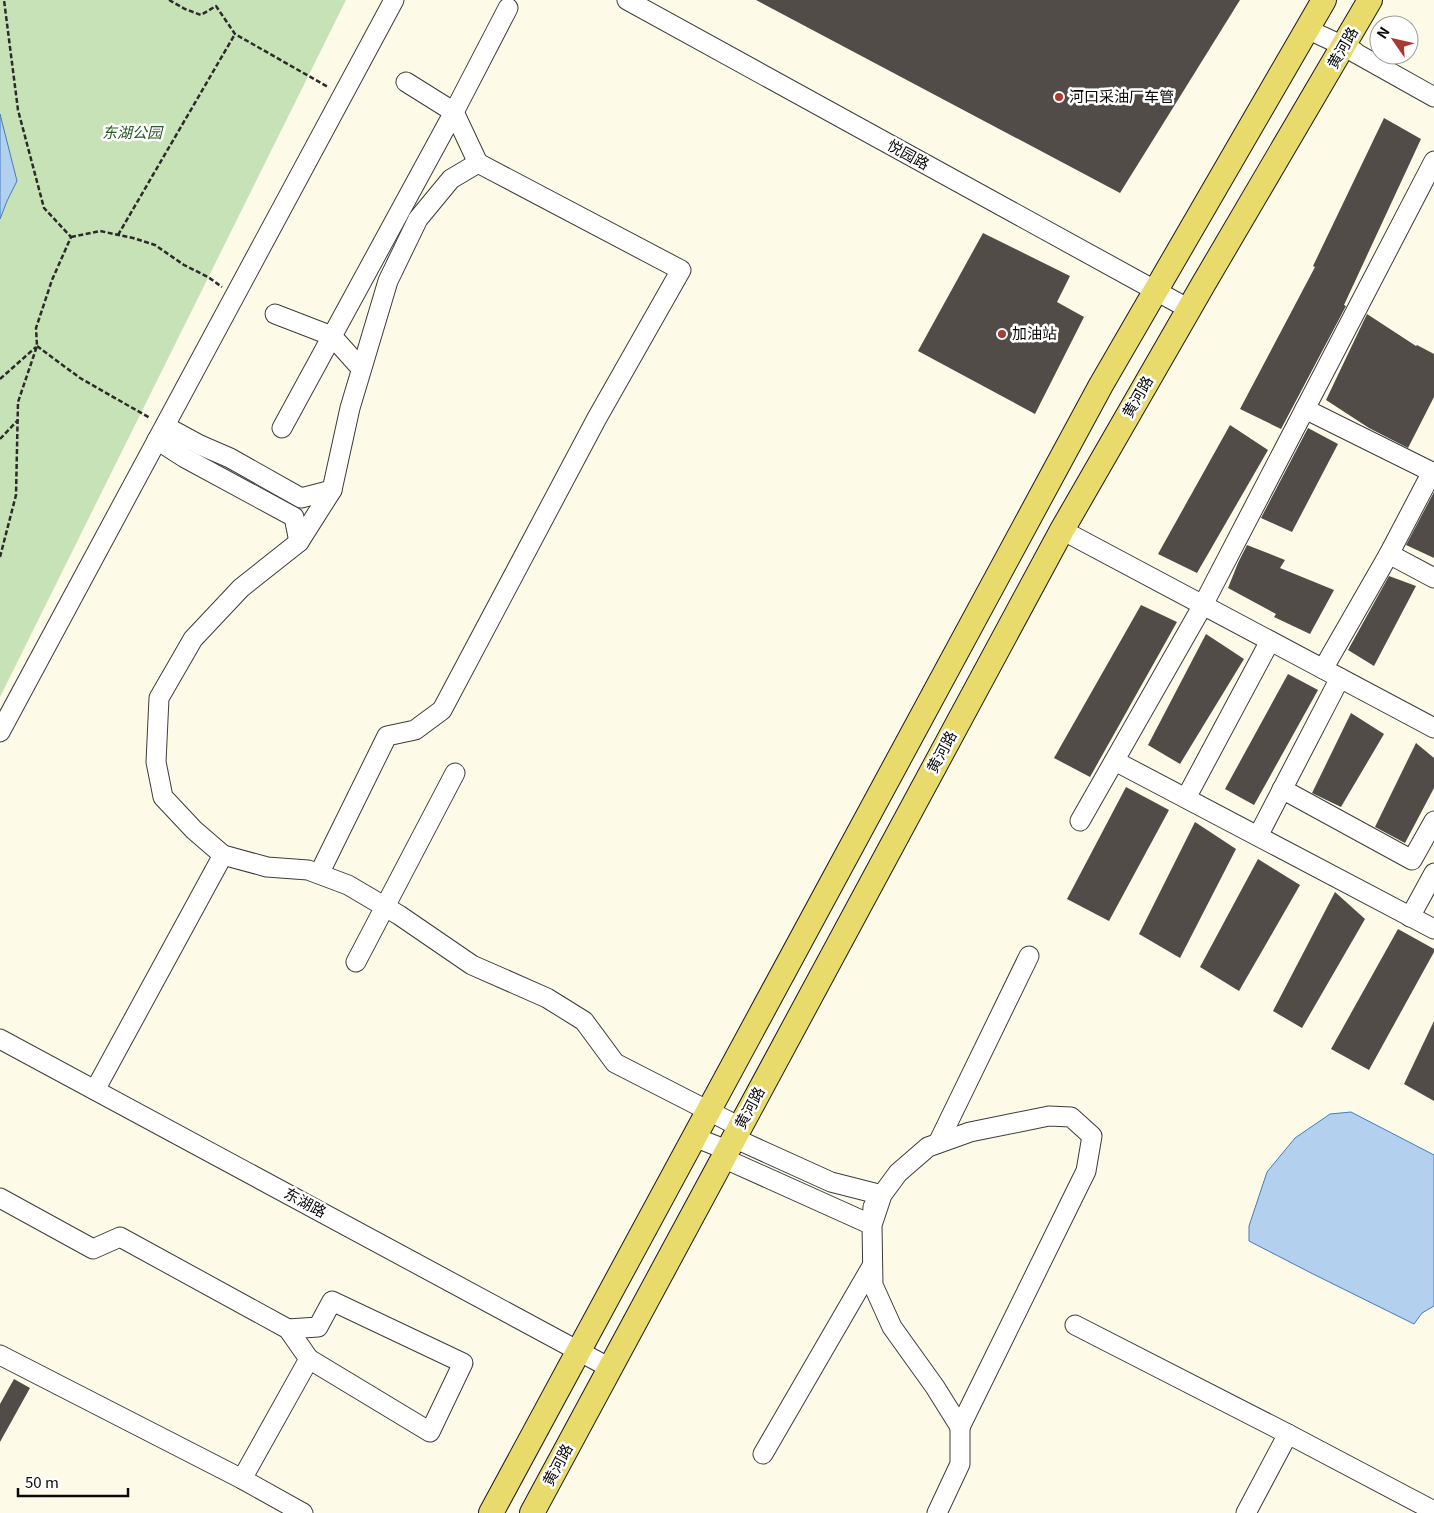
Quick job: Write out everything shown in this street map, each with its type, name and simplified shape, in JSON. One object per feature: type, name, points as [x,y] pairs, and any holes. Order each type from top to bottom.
[{"type":"main road","points":[[491,1513],[1101,385],[1324,0]]},
{"type":"main road","name":"黄河路","points":[[532,1513],[1062,530],[1370,0]]},
{"type":"street","points":[[0,732],[394,0]]},
{"type":"street","name":"悦园路","points":[[627,0],[1189,309]]},
{"type":"street","points":[[282,428],[454,112],[508,8]]},
{"type":"street","points":[[1307,30],[1344,46],[1434,97]]},
{"type":"street","points":[[319,874],[387,736],[415,730],[442,710],[597,418],[681,270],[478,163],[454,112],[406,82]]},
{"type":"street","points":[[1080,821],[1203,605],[1434,161]]},
{"type":"street","points":[[478,163],[452,179],[418,220],[388,281],[350,408],[332,490],[299,542],[240,588],[193,639],[159,698],[156,762],[163,797],[194,830],[223,855],[266,866],[308,870],[348,885],[385,906],[472,965],[547,998],[584,1021],[615,1063],[709,1110],[731,1143],[872,1225]]},
{"type":"street","points":[[276,314],[332,336],[357,364]]},
{"type":"street","points":[[1305,409],[1432,472],[1389,554],[1323,669]]},
{"type":"street","points":[[161,433],[194,442],[230,458],[302,498],[332,490]]},
{"type":"street","points":[[161,433],[185,458],[294,517],[299,542]]},
{"type":"street","points":[[1062,530],[1434,728]]},
{"type":"street","points":[[1389,554],[1434,578]]},
{"type":"street","points":[[1186,798],[1270,641]]},
{"type":"street","points":[[1258,836],[1340,678]]},
{"type":"street","points":[[1115,761],[1434,929]]},
{"type":"street","points":[[356,962],[455,773]]},
{"type":"street","points":[[1282,789],[1434,872],[1410,917]]},
{"type":"street","points":[[1412,860],[1434,821]]},
{"type":"street","points":[[95,1090],[223,855]]},
{"type":"street","points":[[938,1143],[1030,956]]},
{"type":"street","name":"东湖路","points":[[1,1042],[95,1090],[610,1368]]},
{"type":"street","points":[[938,1513],[960,1464],[960,1427],[1086,1171],[1092,1136],[1071,1117],[1049,1116],[970,1132],[928,1147],[898,1173],[873,1207],[873,1285],[892,1328],[935,1387],[960,1427]]},
{"type":"street","points":[[694,1137],[731,1143],[831,1182],[882,1196]]},
{"type":"street","points":[[0,1198],[93,1249],[120,1237],[288,1329],[309,1360],[430,1432],[462,1363],[332,1301],[318,1327],[288,1329]]},
{"type":"street","points":[[763,1454],[872,1266]]},
{"type":"street","points":[[1075,1326],[1288,1434],[1434,1511]]},
{"type":"street","points":[[0,1355],[242,1479],[303,1513]]},
{"type":"street","points":[[242,1479],[309,1360]]},
{"type":"street","points":[[1246,1513],[1288,1434]]},
{"type":"path","points":[[4,0],[18,110],[39,192],[44,208],[71,237]]},
{"type":"path","points":[[169,0],[185,9],[202,15],[216,6],[235,34],[343,95]]},
{"type":"path","points":[[118,234],[235,34]]},
{"type":"path","points":[[71,237],[100,231],[118,234],[155,245],[184,265],[208,277],[225,289],[236,293]]},
{"type":"path","points":[[0,558],[16,495],[18,402],[38,346],[36,328],[52,280],[71,237]]},
{"type":"path","points":[[0,379],[38,346]]},
{"type":"path","points":[[38,346],[80,378],[161,433]]},
{"type":"path","points":[[0,438],[18,420]]},
{"type":"green space","name":"东湖公园","points":[[0,0],[346,0],[0,697]]},
{"type":"water","points":[[0,114],[17,181],[0,219]]},
{"type":"water","points":[[1351,1112],[1434,1155],[1434,1306],[1422,1313],[1414,1324],[1249,1241],[1249,1226],[1267,1172],[1295,1138],[1330,1114]]},
{"type":"building","name":"河口采油厂车管","points":[[756,0],[1240,0],[1120,193]]},
{"type":"building","points":[[1384,118],[1421,139],[1344,305],[1346,306],[1281,429],[1240,409],[1315,267],[1313,266]]},
{"type":"building","name":"加油站","points":[[983,233],[1070,276],[1057,302],[1084,317],[1035,414],[918,351]]},
{"type":"building","points":[[1367,314],[1416,346],[1434,354],[1434,397],[1408,448],[1369,428],[1326,400]]},
{"type":"building","points":[[1230,425],[1268,450],[1197,573],[1158,554]]},
{"type":"building","points":[[1308,428],[1338,444],[1292,532],[1261,518]]},
{"type":"building","points":[[1434,492],[1434,558],[1406,545]]},
{"type":"building","points":[[1247,545],[1285,560],[1280,568],[1334,590],[1310,634],[1274,617],[1276,614],[1228,588]]},
{"type":"building","points":[[1389,576],[1416,586],[1374,666],[1348,650]]},
{"type":"building","points":[[1141,605],[1177,622],[1090,777],[1054,758]]},
{"type":"building","points":[[1206,634],[1244,659],[1180,764],[1148,745]]},
{"type":"building","points":[[1288,674],[1318,690],[1254,805],[1225,789]]},
{"type":"building","points":[[1351,713],[1384,734],[1341,807],[1312,793]]},
{"type":"building","points":[[1416,743],[1434,758],[1434,788],[1405,843],[1375,827]]},
{"type":"building","points":[[1126,787],[1169,810],[1109,921],[1067,899]]},
{"type":"building","points":[[1195,822],[1236,849],[1180,958],[1139,934]]},
{"type":"building","points":[[1258,859],[1300,885],[1239,991],[1200,967]]},
{"type":"building","points":[[1335,892],[1365,919],[1302,1028],[1273,1011]]},
{"type":"building","points":[[1398,929],[1434,949],[1434,952],[1369,1070],[1331,1049]]},
{"type":"building","points":[[1434,1021],[1434,1101],[1404,1084]]},
{"type":"building","points":[[14,1379],[30,1388],[0,1442],[0,1404]]},
{"type":"place","name":"河口采油厂车管","points":[[1059,97]]},
{"type":"place","name":"加油站","points":[[1002,334]]}]
